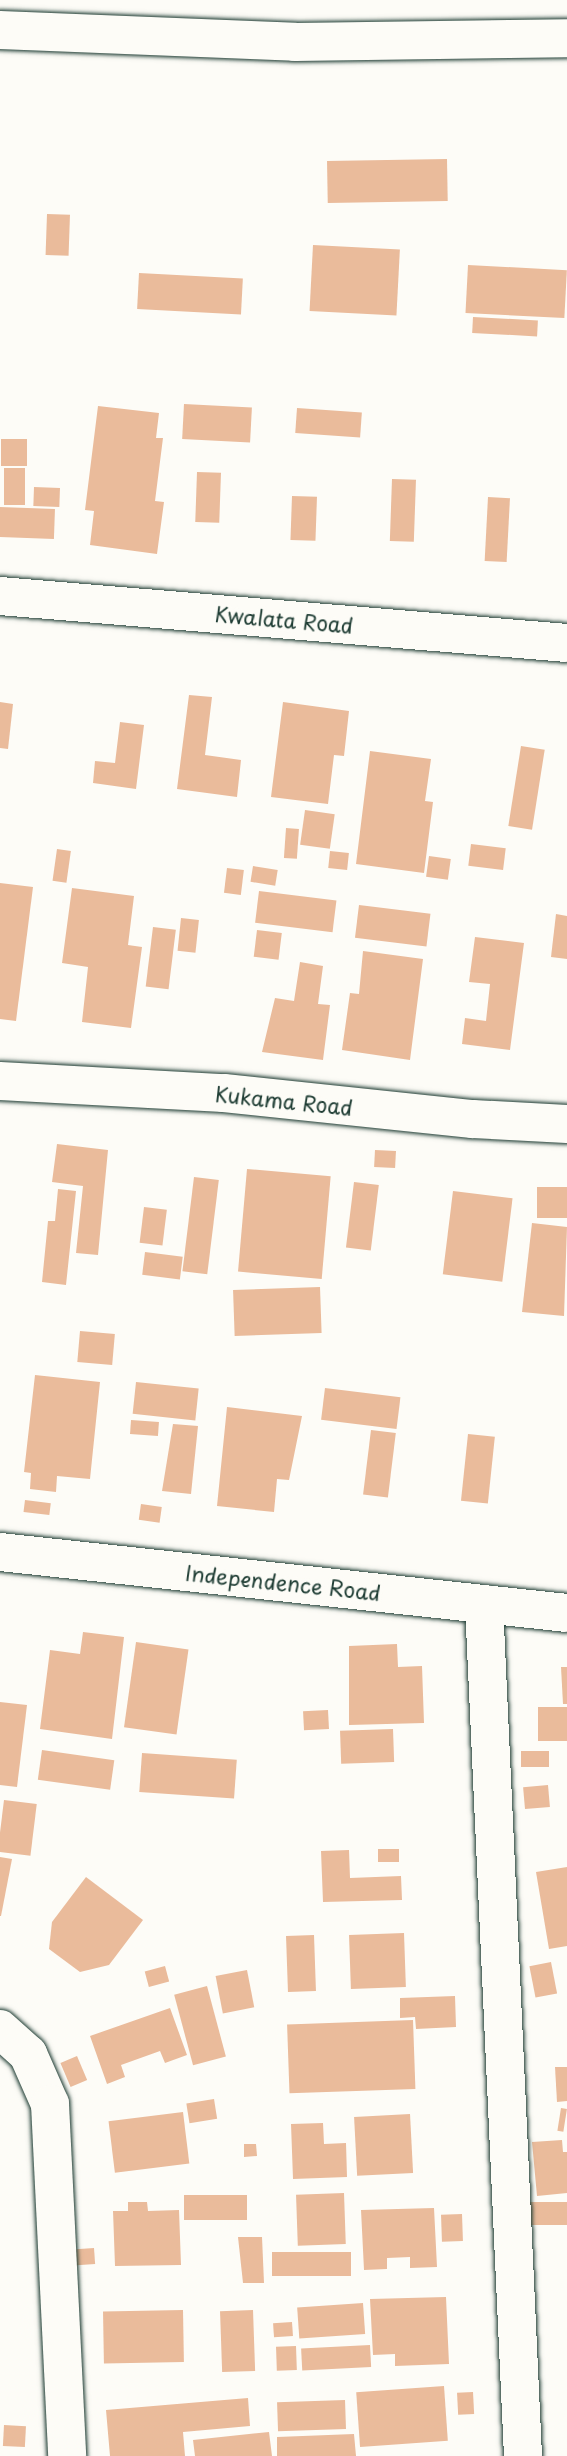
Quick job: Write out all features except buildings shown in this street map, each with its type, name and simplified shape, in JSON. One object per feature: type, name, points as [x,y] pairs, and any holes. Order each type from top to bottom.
[{"type":"street","points":[[0,30],[295,42],[567,38]]},
{"type":"street","name":"Kwalata Road","points":[[0,596],[567,643]]},
{"type":"street","name":"Kukama Road","points":[[0,1081],[224,1093],[473,1119],[567,1124]]},
{"type":"street","name":"Independence Road","points":[[0,1552],[567,1613]]},
{"type":"street","points":[[484,1604],[523,2456]]},
{"type":"street","points":[[0,2029],[28,2054],[50,2104],[67,2456]]}]
